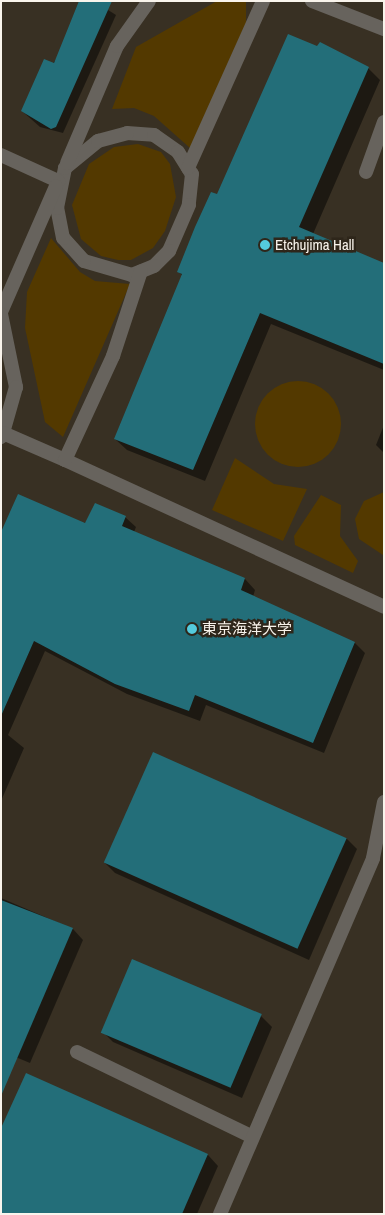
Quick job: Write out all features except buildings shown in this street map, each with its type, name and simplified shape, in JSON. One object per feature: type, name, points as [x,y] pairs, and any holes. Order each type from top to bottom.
[{"type":"lane","points":[[149,1],[116,46],[1,313],[16,386],[2,435],[66,460],[384,607]]},
{"type":"lane","points":[[188,168],[263,1]]},
{"type":"lane","points":[[312,1],[384,28]]},
{"type":"lane","points":[[366,172],[384,122]]},
{"type":"lane","points":[[127,134],[154,135],[178,152],[192,174],[189,205],[178,234],[154,266],[132,274],[84,261],[62,238],[57,208],[65,168],[98,141],[127,134]]},
{"type":"lane","points":[[1,155],[58,181]]},
{"type":"lane","points":[[66,460],[113,356],[141,271]]},
{"type":"lane","points":[[220,1214],[373,858],[381,827],[384,802]]},
{"type":"lane","points":[[76,1052],[253,1137]]},
{"type":"shaded area","points":[[217,1],[246,1],[246,23],[190,148],[154,116],[134,108],[112,109],[136,47]]},
{"type":"shaded area","points":[[138,144],[161,152],[170,164],[176,197],[165,231],[153,248],[131,260],[118,260],[101,256],[81,239],[72,205],[89,164],[114,147]]},
{"type":"shaded area","points":[[51,238],[80,272],[95,281],[130,284],[63,437],[45,422],[25,328],[27,292]]},
{"type":"shaded area","points":[[298,381],[314,385],[328,394],[337,408],[341,424],[337,440],[328,454],[314,463],[298,467],[282,463],[268,454],[259,440],[255,424],[259,408],[268,394],[282,385]]},
{"type":"shaded area","points":[[235,458],[274,484],[307,489],[283,541],[212,510]]},
{"type":"shaded area","points":[[384,492],[383,555],[359,539],[355,519],[364,501]]},
{"type":"shaded area","points":[[321,495],[341,505],[340,536],[358,561],[353,573],[295,545],[294,536]]},
{"type":"place","name":"Etchujima Hall","points":[[265,245]]},
{"type":"place","name":"東京海洋大学","points":[[192,629]]}]
